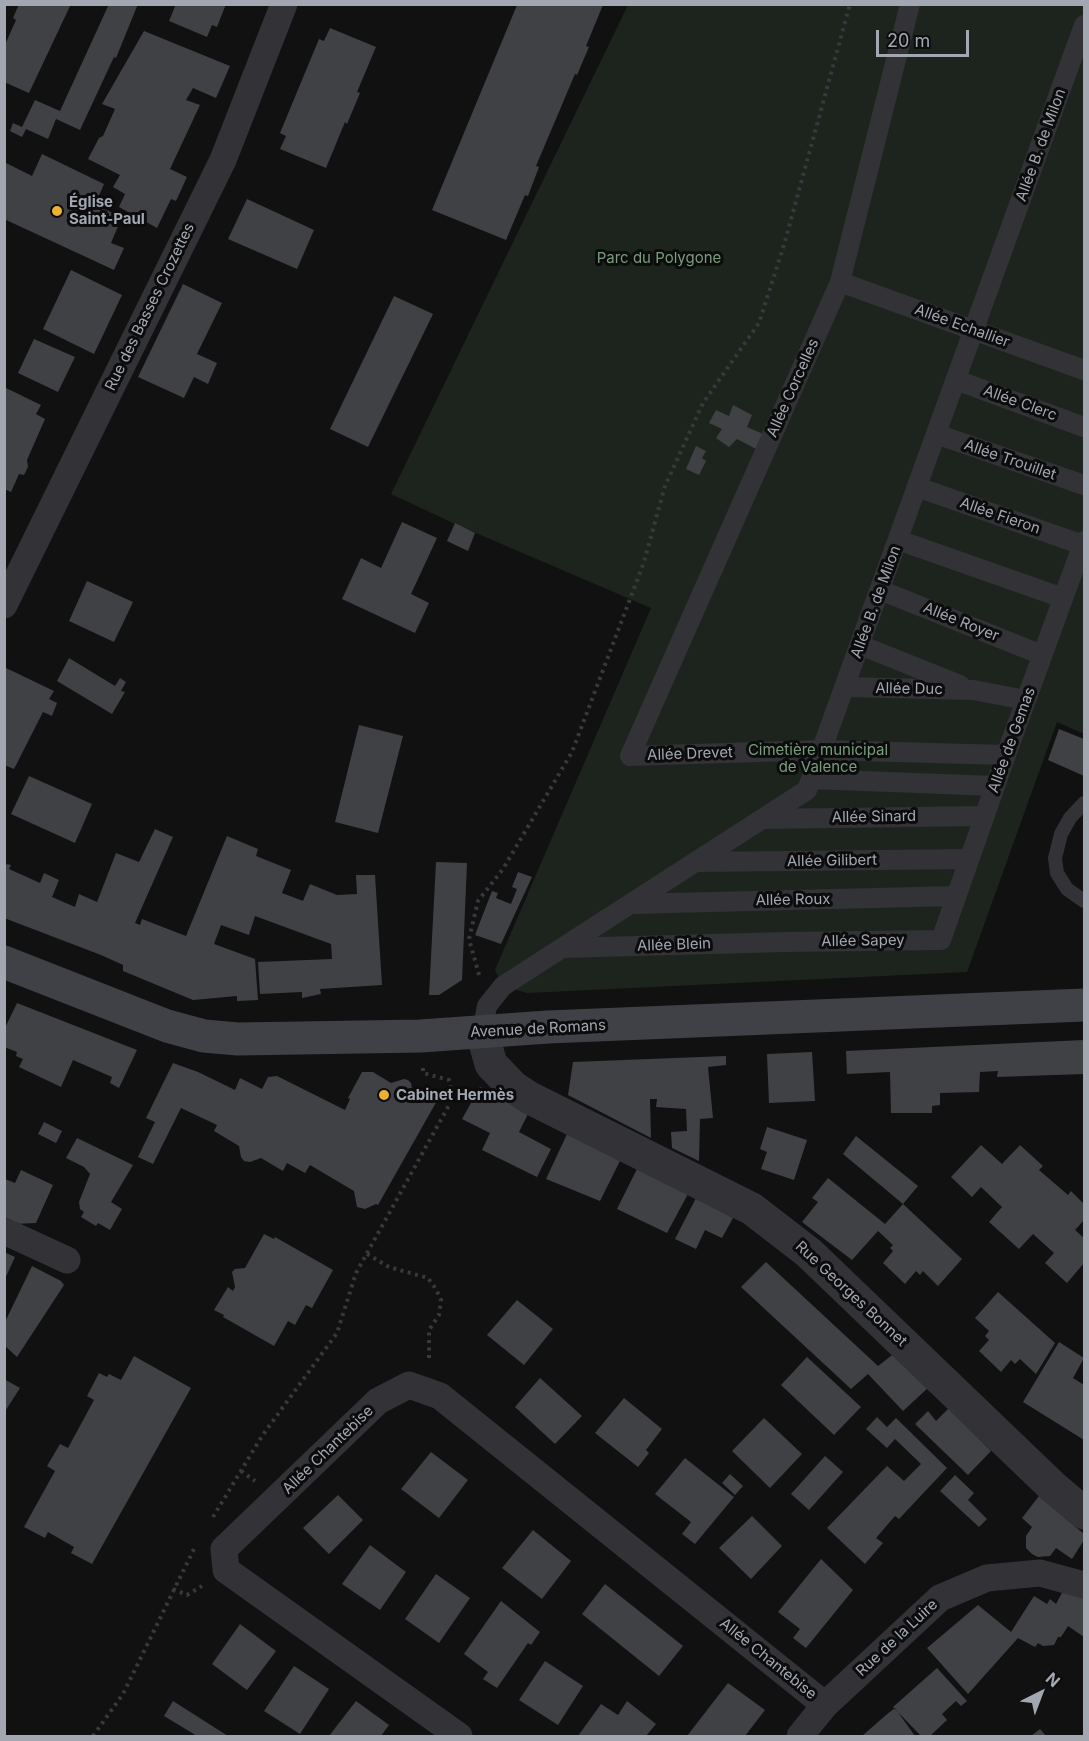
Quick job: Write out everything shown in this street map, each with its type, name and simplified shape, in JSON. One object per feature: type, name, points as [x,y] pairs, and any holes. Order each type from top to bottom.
[{"type":"main road","name":"Avenue de Romans","points":[[4,962],[167,1026],[204,1036],[238,1039],[421,1036],[1084,1005]]},
{"type":"street","name":"Rue des Basses Crozettes","points":[[4,605],[223,160],[284,4]]},
{"type":"street","name":"Allée Corcelles","points":[[630,756],[840,282],[910,4]]},
{"type":"street","name":"Allée B. de Milon","points":[[482,1032],[487,1006],[503,986],[807,790],[1084,25]]},
{"type":"street","name":"Allée Echallier","points":[[840,282],[1084,370]]},
{"type":"street","name":"Allée Clerc","points":[[956,380],[1084,427]]},
{"type":"street","name":"Allée Trouillet","points":[[936,434],[1084,485]]},
{"type":"street","name":"Allée Fieron","points":[[917,487],[1084,543]]},
{"type":"street","points":[[898,540],[1063,598]]},
{"type":"street","name":"Allée de Gemas","points":[[941,940],[994,786],[1084,543]]},
{"type":"street","name":"Allée Royer","points":[[880,590],[1042,655]]},
{"type":"street","name":"Allée Duc","points":[[860,645],[973,690]]},
{"type":"street","name":"Allée Duc","points":[[844,687],[973,690],[1026,700]]},
{"type":"street","name":"Allée Drevet","points":[[630,756],[822,750],[1006,755]]},
{"type":"street","points":[[811,779],[994,786]]},
{"type":"street","name":"Allée Sinard","points":[[763,819],[984,816]]},
{"type":"street","name":"Allée Gilibert","points":[[695,862],[969,859]]},
{"type":"street","name":"Allée Roux","points":[[630,904],[956,896]]},
{"type":"street","name":"Allée Sapey","points":[[785,942],[941,940]]},
{"type":"street","name":"Allée Blein","points":[[562,948],[785,942]]},
{"type":"street","name":"Rue Georges Bonnet","points":[[482,1032],[491,1064],[513,1087],[530,1098],[752,1209],[809,1253],[1052,1486],[1084,1513]]},
{"type":"street","points":[[4,1231],[68,1260]]},
{"type":"street","name":"Allée Chantebise","points":[[459,1737],[226,1570],[224,1549],[378,1401],[409,1385],[440,1396],[813,1726]]},
{"type":"street","name":"Rue de la Luire","points":[[813,1726],[940,1598],[987,1578],[1040,1573],[1084,1585]]},
{"type":"lane","points":[[1084,803],[1070,818],[1061,834],[1055,858],[1058,873],[1067,889],[1084,901]]},
{"type":"path","points":[[478,972],[470,939],[478,901],[503,869],[572,752],[644,562],[665,486],[703,403],[759,323],[784,245],[850,4]]},
{"type":"path","points":[[337,1334],[356,1273],[453,1098],[449,1080],[423,1073],[421,1036]]},
{"type":"path","points":[[367,1254],[389,1267],[428,1278],[441,1300],[439,1315],[429,1330]]},
{"type":"green space","name":"Cimetière municipal de Valence","points":[[628,5],[1084,5],[1084,734],[1057,722],[967,972],[527,993],[503,986],[495,970],[651,608],[391,494]]},
{"type":"building","points":[[19,4],[71,4],[29,93],[4,82],[4,47],[16,20],[13,18]]},
{"type":"building","points":[[109,4],[138,4],[116,58],[114,57],[80,130],[56,119],[48,139],[26,129],[22,137],[10,131],[13,123],[22,127],[35,100],[60,111]]},
{"type":"building","points":[[176,4],[226,4],[217,27],[212,25],[207,37],[169,21]]},
{"type":"building","points":[[517,5],[603,5],[586,46],[589,47],[577,75],[575,74],[536,166],[539,167],[528,196],[525,195],[506,240],[432,210]]},
{"type":"building","points":[[330,28],[376,47],[357,92],[360,93],[326,168],[280,149],[286,136],[280,133],[319,39],[324,41]]},
{"type":"building","points":[[144,31],[230,66],[216,98],[193,88],[186,100],[200,105],[170,169],[187,177],[176,201],[171,199],[157,228],[119,207],[125,194],[113,187],[120,175],[88,159],[99,138],[103,136],[115,109],[102,104]]},
{"type":"building","name":"Église Saint-Paul","points":[[42,154],[104,184],[95,205],[122,217],[111,243],[124,248],[114,270],[4,219],[4,162],[32,176]]},
{"type":"building","points":[[247,199],[314,230],[297,269],[228,239]]},
{"type":"building","points":[[71,270],[122,295],[94,354],[43,329]]},
{"type":"building","points":[[183,284],[222,303],[197,354],[217,363],[208,384],[194,377],[184,398],[138,377]]},
{"type":"building","points":[[394,296],[433,314],[368,447],[330,429]]},
{"type":"building","points":[[34,339],[75,357],[58,392],[18,373]]},
{"type":"building","points":[[4,387],[41,405],[36,414],[45,419],[27,460],[28,467],[24,475],[19,474],[11,492],[4,489]]},
{"type":"building","points":[[733,405],[752,415],[747,427],[763,434],[760,451],[737,439],[729,447],[716,438],[722,429],[709,423],[716,410],[729,416]]},
{"type":"building","points":[[696,446],[706,451],[702,458],[706,461],[699,475],[686,469]]},
{"type":"building","points":[[402,522],[437,538],[411,594],[429,603],[415,633],[342,599],[361,558],[381,568]]},
{"type":"building","points":[[455,523],[475,533],[468,551],[447,541]]},
{"type":"building","points":[[87,581],[133,602],[114,642],[69,621]]},
{"type":"building","points":[[69,658],[115,686],[120,678],[126,682],[121,691],[125,692],[112,714],[57,681]]},
{"type":"building","points":[[4,667],[54,691],[49,699],[57,703],[52,716],[43,712],[14,769],[4,765]]},
{"type":"building","points":[[359,725],[403,736],[378,833],[335,822]]},
{"type":"building","points":[[1059,729],[1084,739],[1084,776],[1048,760]]},
{"type":"building","points":[[29,776],[92,804],[75,843],[11,814]]},
{"type":"building","points":[[155,829],[173,837],[135,923],[140,925],[142,919],[186,936],[227,836],[258,849],[256,856],[291,870],[282,893],[303,901],[310,884],[337,895],[357,894],[356,875],[375,875],[382,985],[320,989],[321,994],[302,998],[302,992],[260,994],[258,962],[332,959],[331,944],[255,916],[249,935],[221,925],[214,944],[255,959],[258,1000],[237,1001],[237,996],[193,1000],[123,971],[123,965],[101,955],[4,918],[4,868],[7,864],[11,865],[9,869],[40,883],[44,873],[59,880],[52,897],[75,907],[79,894],[97,902],[116,853],[139,862]]},
{"type":"building","points":[[436,862],[467,863],[462,980],[439,995],[429,995]]},
{"type":"building","points":[[518,872],[532,877],[501,944],[475,935],[492,891],[498,893],[496,898],[511,904],[517,889],[512,887]]},
{"type":"building","points":[[17,1003],[137,1050],[119,1088],[110,1083],[112,1077],[73,1060],[61,1087],[19,1067],[23,1059],[16,1056],[17,1052],[4,1047],[4,1030]]},
{"type":"building","points":[[1084,1040],[1084,1074],[997,1077],[998,1071],[980,1072],[979,1092],[940,1093],[940,1105],[932,1106],[932,1113],[891,1113],[890,1072],[847,1074],[846,1051]]},
{"type":"building","points":[[812,1052],[815,1101],[769,1103],[767,1054]]},
{"type":"building","points":[[726,1056],[726,1065],[708,1067],[713,1118],[700,1119],[699,1161],[672,1148],[671,1132],[687,1131],[686,1109],[656,1107],[657,1099],[650,1099],[651,1138],[568,1095],[573,1062]]},
{"type":"building","points":[[173,1063],[235,1090],[240,1078],[262,1089],[268,1077],[277,1076],[345,1110],[350,1099],[348,1098],[362,1072],[373,1072],[391,1083],[408,1080],[411,1083],[413,1096],[418,1100],[423,1090],[438,1099],[378,1205],[365,1209],[357,1207],[354,1191],[310,1165],[305,1173],[287,1163],[283,1171],[261,1158],[250,1162],[244,1161],[239,1146],[214,1131],[217,1125],[181,1108],[153,1164],[138,1157],[155,1122],[146,1118]]},
{"type":"building","points":[[480,1087],[529,1112],[519,1132],[551,1149],[537,1177],[482,1150],[490,1133],[462,1119]]},
{"type":"building","points":[[44,1122],[62,1131],[56,1143],[38,1134]]},
{"type":"building","points":[[767,1127],[807,1140],[794,1180],[761,1169],[767,1152],[760,1149]]},
{"type":"building","points":[[568,1132],[621,1159],[600,1201],[546,1179]]},
{"type":"building","points":[[856,1136],[918,1186],[903,1204],[843,1154]]},
{"type":"building","points":[[77,1138],[133,1165],[111,1202],[122,1209],[110,1230],[98,1223],[96,1226],[81,1217],[84,1212],[80,1209],[79,1202],[90,1174],[84,1167],[66,1158]]},
{"type":"building","points":[[981,1145],[1002,1164],[1020,1145],[1043,1166],[1039,1170],[1068,1195],[1071,1191],[1084,1204],[1084,1220],[1075,1230],[1084,1238],[1084,1263],[1067,1283],[1045,1263],[1054,1253],[1033,1234],[1019,1249],[989,1222],[1002,1207],[981,1187],[972,1197],[951,1177]]},
{"type":"building","points":[[638,1167],[689,1192],[667,1233],[617,1209]]},
{"type":"building","points":[[21,1170],[53,1185],[36,1223],[15,1224],[5,1219],[5,1179],[15,1183]]},
{"type":"building","points":[[828,1178],[885,1224],[903,1204],[962,1259],[938,1286],[923,1271],[920,1275],[916,1271],[905,1284],[883,1263],[893,1251],[890,1248],[893,1245],[878,1231],[852,1260],[802,1222],[818,1202],[812,1198]]},
{"type":"building","points":[[696,1198],[733,1218],[722,1238],[705,1230],[696,1249],[675,1239]]},
{"type":"building","points":[[264,1234],[274,1239],[275,1237],[333,1270],[312,1308],[306,1305],[295,1325],[288,1321],[274,1346],[214,1310],[228,1287],[233,1291],[235,1287],[232,1272],[235,1269],[245,1268]]},
{"type":"building","points":[[4,1252],[15,1257],[4,1281]]},
{"type":"building","points":[[766,1262],[878,1366],[896,1352],[929,1387],[903,1411],[868,1374],[851,1389],[741,1287]]},
{"type":"building","points":[[32,1266],[61,1281],[64,1285],[17,1357],[4,1345],[4,1324]]},
{"type":"building","points":[[998,1292],[1055,1343],[1036,1374],[1020,1359],[1015,1364],[1011,1360],[1001,1372],[979,1351],[989,1340],[985,1336],[989,1331],[975,1318]]},
{"type":"building","points":[[517,1300],[553,1329],[524,1365],[487,1335]]},
{"type":"building","points":[[1059,1342],[1084,1358],[1073,1378],[1084,1385],[1084,1440],[1023,1402]]},
{"type":"building","points":[[134,1356],[191,1388],[92,1564],[71,1553],[74,1547],[48,1532],[45,1538],[24,1527],[55,1471],[47,1466],[60,1444],[68,1448],[94,1400],[87,1396],[99,1373],[107,1377],[109,1374],[121,1380]]},
{"type":"building","points":[[807,1357],[861,1407],[834,1435],[781,1385]]},
{"type":"building","points":[[540,1378],[582,1416],[555,1444],[515,1407]]},
{"type":"building","points":[[4,1379],[20,1388],[4,1413]]},
{"type":"building","points":[[624,1398],[662,1429],[646,1450],[649,1453],[638,1467],[595,1433]]},
{"type":"building","points":[[949,1408],[991,1451],[968,1475],[915,1424],[928,1411],[936,1421]]},
{"type":"building","points":[[877,1417],[887,1427],[896,1418],[947,1468],[899,1519],[895,1516],[876,1538],[883,1543],[865,1564],[827,1528],[887,1466],[904,1481],[921,1464],[895,1439],[887,1448],[866,1429]]},
{"type":"building","points":[[764,1418],[802,1454],[770,1488],[732,1451]]},
{"type":"building","points":[[431,1452],[468,1480],[439,1518],[401,1489]]},
{"type":"building","points":[[825,1456],[843,1472],[809,1510],[791,1494]]},
{"type":"building","points":[[685,1458],[734,1497],[695,1544],[682,1534],[691,1522],[655,1494]]},
{"type":"building","points":[[730,1474],[743,1486],[735,1495],[722,1483]]},
{"type":"building","points":[[955,1475],[974,1493],[968,1500],[987,1519],[979,1527],[940,1491]]},
{"type":"building","points":[[338,1495],[363,1520],[329,1554],[303,1528]]},
{"type":"building","points":[[1039,1496],[1084,1534],[1084,1540],[1072,1559],[1056,1548],[1050,1556],[1038,1557],[1026,1548],[1026,1536],[1032,1527],[1022,1518]]},
{"type":"building","points":[[752,1516],[782,1546],[751,1579],[719,1548]]},
{"type":"building","points":[[533,1530],[571,1561],[542,1599],[502,1568]]},
{"type":"building","points":[[370,1545],[406,1572],[380,1610],[342,1584]]},
{"type":"building","points":[[821,1559],[853,1590],[806,1648],[793,1638],[800,1629],[778,1612]]},
{"type":"building","points":[[436,1574],[470,1598],[439,1643],[405,1619]]},
{"type":"building","points":[[605,1584],[683,1646],[659,1676],[582,1614]]},
{"type":"building","points":[[1064,1589],[1084,1599],[1084,1637],[1068,1626],[1054,1645],[1043,1646],[1038,1643],[1035,1647],[1018,1638],[968,1694],[927,1648],[978,1605],[1011,1632],[1034,1596],[1047,1604],[1050,1599],[1056,1604]]},
{"type":"building","points":[[501,1601],[540,1632],[531,1645],[528,1643],[497,1688],[483,1679],[488,1672],[464,1654]]},
{"type":"building","points":[[240,1624],[276,1651],[247,1690],[212,1664]]},
{"type":"building","points":[[545,1661],[583,1686],[558,1725],[519,1700]]},
{"type":"building","points":[[294,1666],[329,1689],[300,1734],[264,1711]]},
{"type":"building","points":[[937,1668],[967,1701],[961,1706],[956,1701],[942,1714],[947,1720],[930,1736],[921,1736],[893,1707]]},
{"type":"building","points":[[728,1683],[765,1710],[745,1736],[687,1736]]},
{"type":"building","points":[[173,1701],[228,1736],[197,1736],[164,1716]]},
{"type":"building","points":[[356,1701],[389,1725],[381,1736],[329,1736]]},
{"type":"building","points":[[627,1701],[656,1724],[646,1736],[578,1736],[601,1704],[618,1715]]},
{"type":"building","points":[[895,1708],[915,1736],[862,1736],[886,1715]]},
{"type":"building","points":[[1040,1729],[1046,1736],[1031,1736]]},
{"type":"place","name":"Église Saint-Paul","points":[[57,211]]},
{"type":"place","name":"Cabinet Hermès","points":[[384,1095]]},
{"type":"park label","name":"Parc du Polygone","points":[[659,258]]}]
